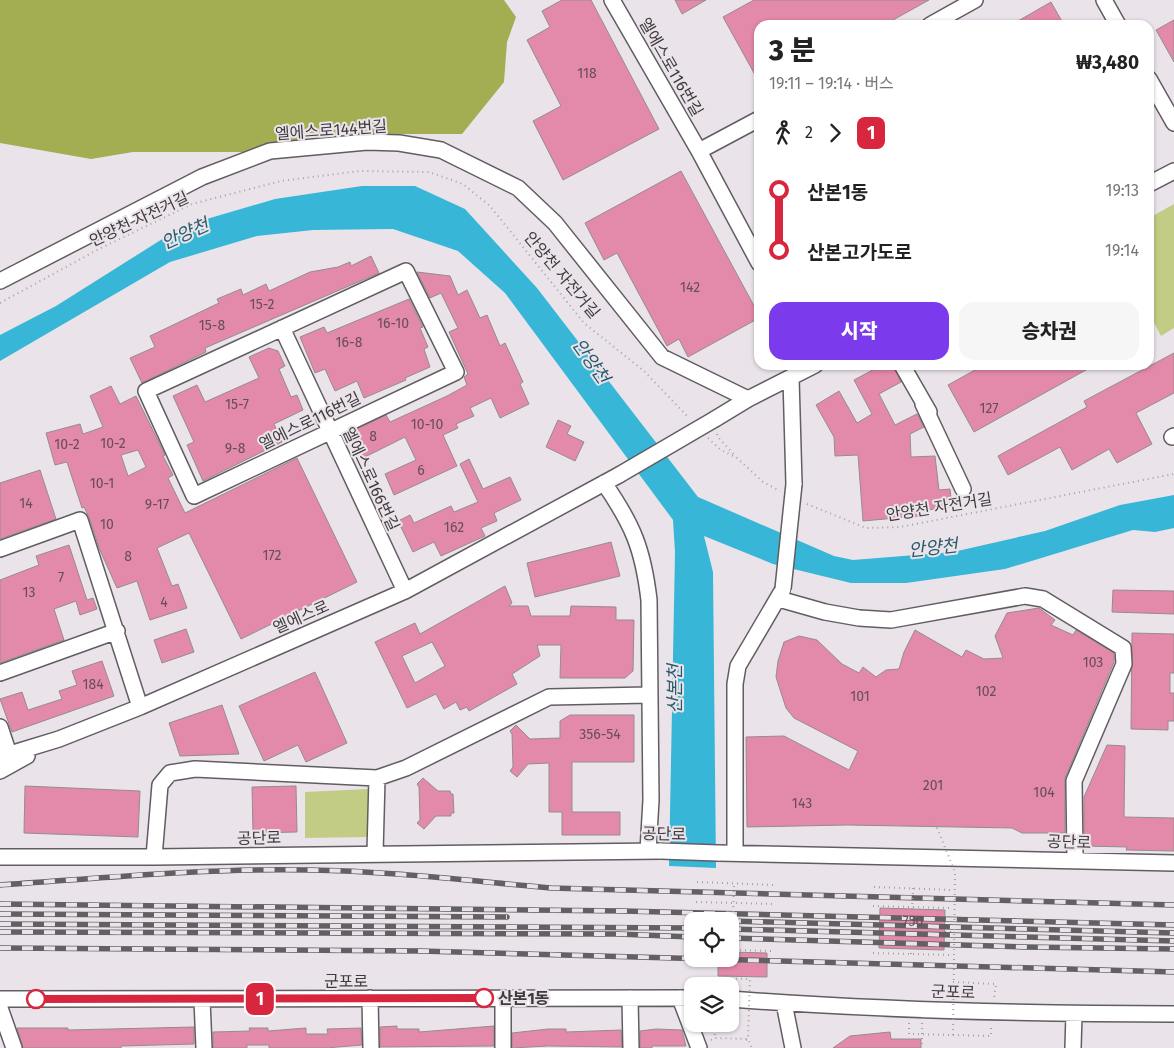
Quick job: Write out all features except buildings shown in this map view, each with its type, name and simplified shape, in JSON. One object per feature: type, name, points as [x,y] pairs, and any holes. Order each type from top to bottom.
[{"type":"street","name":"엘에스로116번길","points":[[612,0],[700,151],[754,254]]},
{"type":"street","points":[[939,20],[975,0]]},
{"type":"street","points":[[1104,0],[1115,20]]},
{"type":"street","points":[[1154,88],[1174,124]]},
{"type":"street","points":[[700,151],[754,122]]},
{"type":"street","name":"엘에스로144번길","points":[[0,281],[202,177],[270,151],[367,142],[399,143],[441,150],[518,188],[555,223],[662,357],[748,399]]},
{"type":"street","points":[[1154,181],[1174,171]]},
{"type":"street","name":"엘에스로116번길","points":[[406,271],[456,372],[194,496],[146,391],[282,328],[406,271]]},
{"type":"street","name":"엘에스로166번길","points":[[282,328],[405,591]]},
{"type":"street","points":[[715,419],[748,399],[805,370]]},
{"type":"street","points":[[905,370],[963,488]]},
{"type":"street","points":[[735,853],[735,684],[738,666],[781,594],[788,488],[791,378]]},
{"type":"street","points":[[923,404],[945,435]]},
{"type":"street","name":"엘에스로","points":[[5,756],[58,739],[140,707],[405,591],[619,475],[715,419]]},
{"type":"street","points":[[604,483],[631,524],[645,567],[649,600],[651,800],[655,851]]},
{"type":"street","points":[[0,549],[80,520],[118,631],[140,707]]},
{"type":"street","points":[[781,594],[825,612],[859,618],[891,620],[1026,596],[1043,600],[1124,648],[1124,664],[1074,780],[1074,859]]},
{"type":"street","points":[[0,673],[118,631]]},
{"type":"street","points":[[154,857],[160,785],[170,772],[195,769],[377,778],[414,764],[549,697],[649,695]]},
{"type":"street","points":[[0,727],[5,756]]},
{"type":"street","points":[[0,771],[58,739]]},
{"type":"street","points":[[376,853],[377,778]]},
{"type":"street","name":"공단로","points":[[0,857],[655,851],[1074,859],[1174,863]]},
{"type":"street","points":[[370,998],[371,1048]]},
{"type":"street","points":[[503,998],[503,1048]]},
{"type":"street","points":[[630,998],[631,1048]]},
{"type":"street","points":[[681,998],[699,1047]]},
{"type":"street","name":"군포로","points":[[0,999],[681,998]]},
{"type":"street","points":[[202,999],[204,1048]]},
{"type":"street","name":"군포로","points":[[739,1000],[1074,1014],[1174,1014]]},
{"type":"street","points":[[784,1003],[793,1048]]},
{"type":"street","points":[[0,1008],[14,1048]]},
{"type":"street","points":[[1073,1048],[1074,1014]]},
{"type":"path","name":"안양천 자전거길","points":[[0,304],[100,249],[192,204],[290,180],[360,171],[429,172],[463,184],[490,206],[584,323],[644,372],[695,424]]},
{"type":"path","points":[[715,419],[718,438],[737,458],[763,482],[788,488]]},
{"type":"path","points":[[708,437],[721,450],[737,458]]},
{"type":"path","name":"안양천 자전거길","points":[[799,500],[866,528],[900,527],[1174,474]]},
{"type":"path","points":[[935,823],[955,872],[953,1035]]},
{"type":"path","points":[[697,882],[775,885]]},
{"type":"path","points":[[733,912],[734,884]]},
{"type":"path","points":[[874,887],[952,890]]},
{"type":"path","points":[[912,908],[913,888]]},
{"type":"path","points":[[696,902],[774,904]]},
{"type":"path","points":[[874,906],[951,908]]},
{"type":"path","points":[[945,932],[954,932]]},
{"type":"path","points":[[911,949],[911,954]]},
{"type":"path","points":[[739,951],[774,951]]},
{"type":"path","points":[[873,953],[950,956]]},
{"type":"path","points":[[739,978],[749,978],[747,1040],[752,1048]]},
{"type":"path","points":[[915,1008],[909,1034],[991,1036],[996,984],[953,982]]},
{"type":"path","points":[[915,1008],[922,1048]]},
{"type":"path","points":[[715,1032],[715,1038]]},
{"type":"path","points":[[699,1047],[715,1038],[747,1040]]},
{"type":"green space","points":[[0,0],[504,0],[516,17],[507,42],[504,82],[462,134],[338,134],[244,152],[133,152],[91,159],[0,143]]},
{"type":"green space","points":[[1174,204],[1174,328],[1161,336],[1154,323],[1154,215]]},
{"type":"green space","points":[[368,789],[368,837],[305,838],[305,792]]},
{"type":"water","points":[[362,186],[415,186],[465,209],[537,288],[698,497],[834,556],[853,560],[953,552],[1045,531],[1120,505],[1174,495],[1174,528],[1155,532],[1133,530],[1005,569],[906,583],[851,583],[773,564],[704,536],[713,572],[716,868],[669,866],[675,552],[673,520],[505,293],[458,251],[393,229],[313,230],[257,236],[170,262],[0,361],[0,335],[56,306],[183,226],[275,199]]},
{"type":"railway","points":[[0,885],[193,872],[309,870],[400,874],[551,888],[1174,905]]},
{"type":"railway","points":[[0,904],[623,911],[1174,925]]},
{"type":"railway","points":[[0,914],[507,917]]},
{"type":"railway","points":[[739,921],[1174,933]]},
{"type":"railway","points":[[0,924],[684,928]]},
{"type":"railway","points":[[739,929],[1174,941]]},
{"type":"railway","points":[[0,932],[618,934],[684,937]]},
{"type":"railway","points":[[739,938],[1024,947],[1174,949]]},
{"type":"railway","points":[[0,948],[420,951],[1174,972]]},
{"type":"bus line","name":"1","points":[[36,999],[484,998]]},
{"type":"place","name":"산본1동","points":[[484,998]]},
{"type":"water label","name":"안양천","points":[[185,234]]},
{"type":"water label","name":"안양천","points":[[591,361]]},
{"type":"water label","name":"안양천","points":[[933,548]]},
{"type":"water label","name":"산본천","points":[[675,689]]}]
